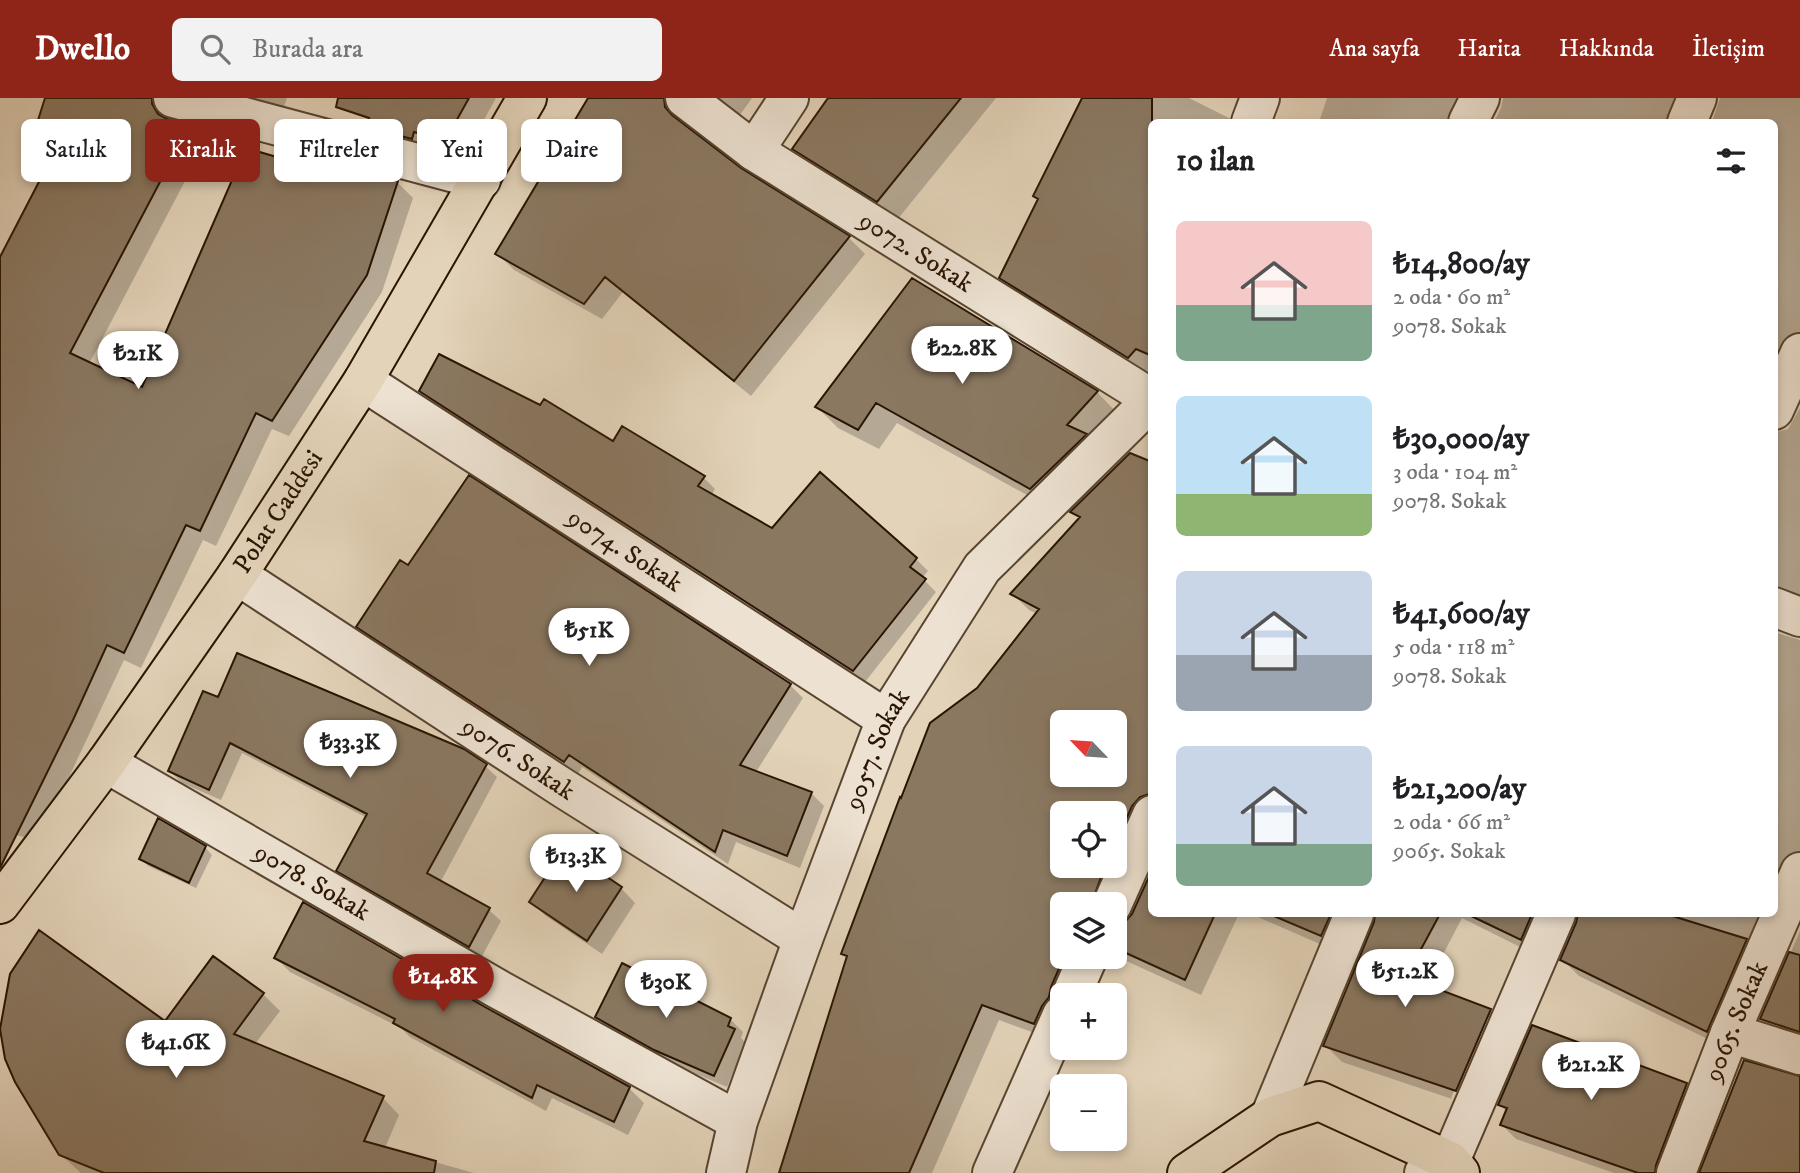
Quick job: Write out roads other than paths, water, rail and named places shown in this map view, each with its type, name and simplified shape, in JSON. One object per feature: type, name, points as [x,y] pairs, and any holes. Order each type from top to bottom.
[{"type":"main road","name":"Polat Caddesi","points":[[507,134],[527,98]]},
{"type":"main road","name":"Polat Caddesi","points":[[0,904],[106,763],[237,575],[363,381],[480,182]]},
{"type":"main road","points":[[0,879],[38,852]]},
{"type":"main road","points":[[1187,1173],[1270,1117],[1319,1101],[1445,1169]]},
{"type":"street","points":[[173,98],[417,163]]},
{"type":"street","name":"9072. Sokak","points":[[685,98],[754,151],[1148,397]]},
{"type":"street","points":[[754,151],[789,98]]},
{"type":"street","points":[[1252,119],[1260,98]]},
{"type":"street","points":[[1470,119],[1480,98]]},
{"type":"street","points":[[1688,119],[1697,98]]},
{"type":"street","points":[[1778,401],[1800,353]]},
{"type":"street","name":"9074. Sokak","points":[[363,381],[886,719]]},
{"type":"street","name":"9057. Sokak","points":[[726,1173],[738,1121],[886,719],[982,568],[1148,404]]},
{"type":"street","name":"9076. Sokak","points":[[237,575],[563,788],[803,939]]},
{"type":"street","points":[[1778,609],[1800,617]]},
{"type":"street","name":"9078. Sokak","points":[[106,763],[496,988],[738,1121]]},
{"type":"street","points":[[1118,892],[1148,824]]},
{"type":"street","name":"9065. Sokak","points":[[1676,1173],[1730,1033],[1800,872]]},
{"type":"street","points":[[1270,1117],[1353,917]]},
{"type":"street","points":[[1445,1169],[1555,917]]},
{"type":"street","points":[[1730,1033],[1800,1055]]},
{"type":"street","points":[[992,1173],[1050,1042]]}]
